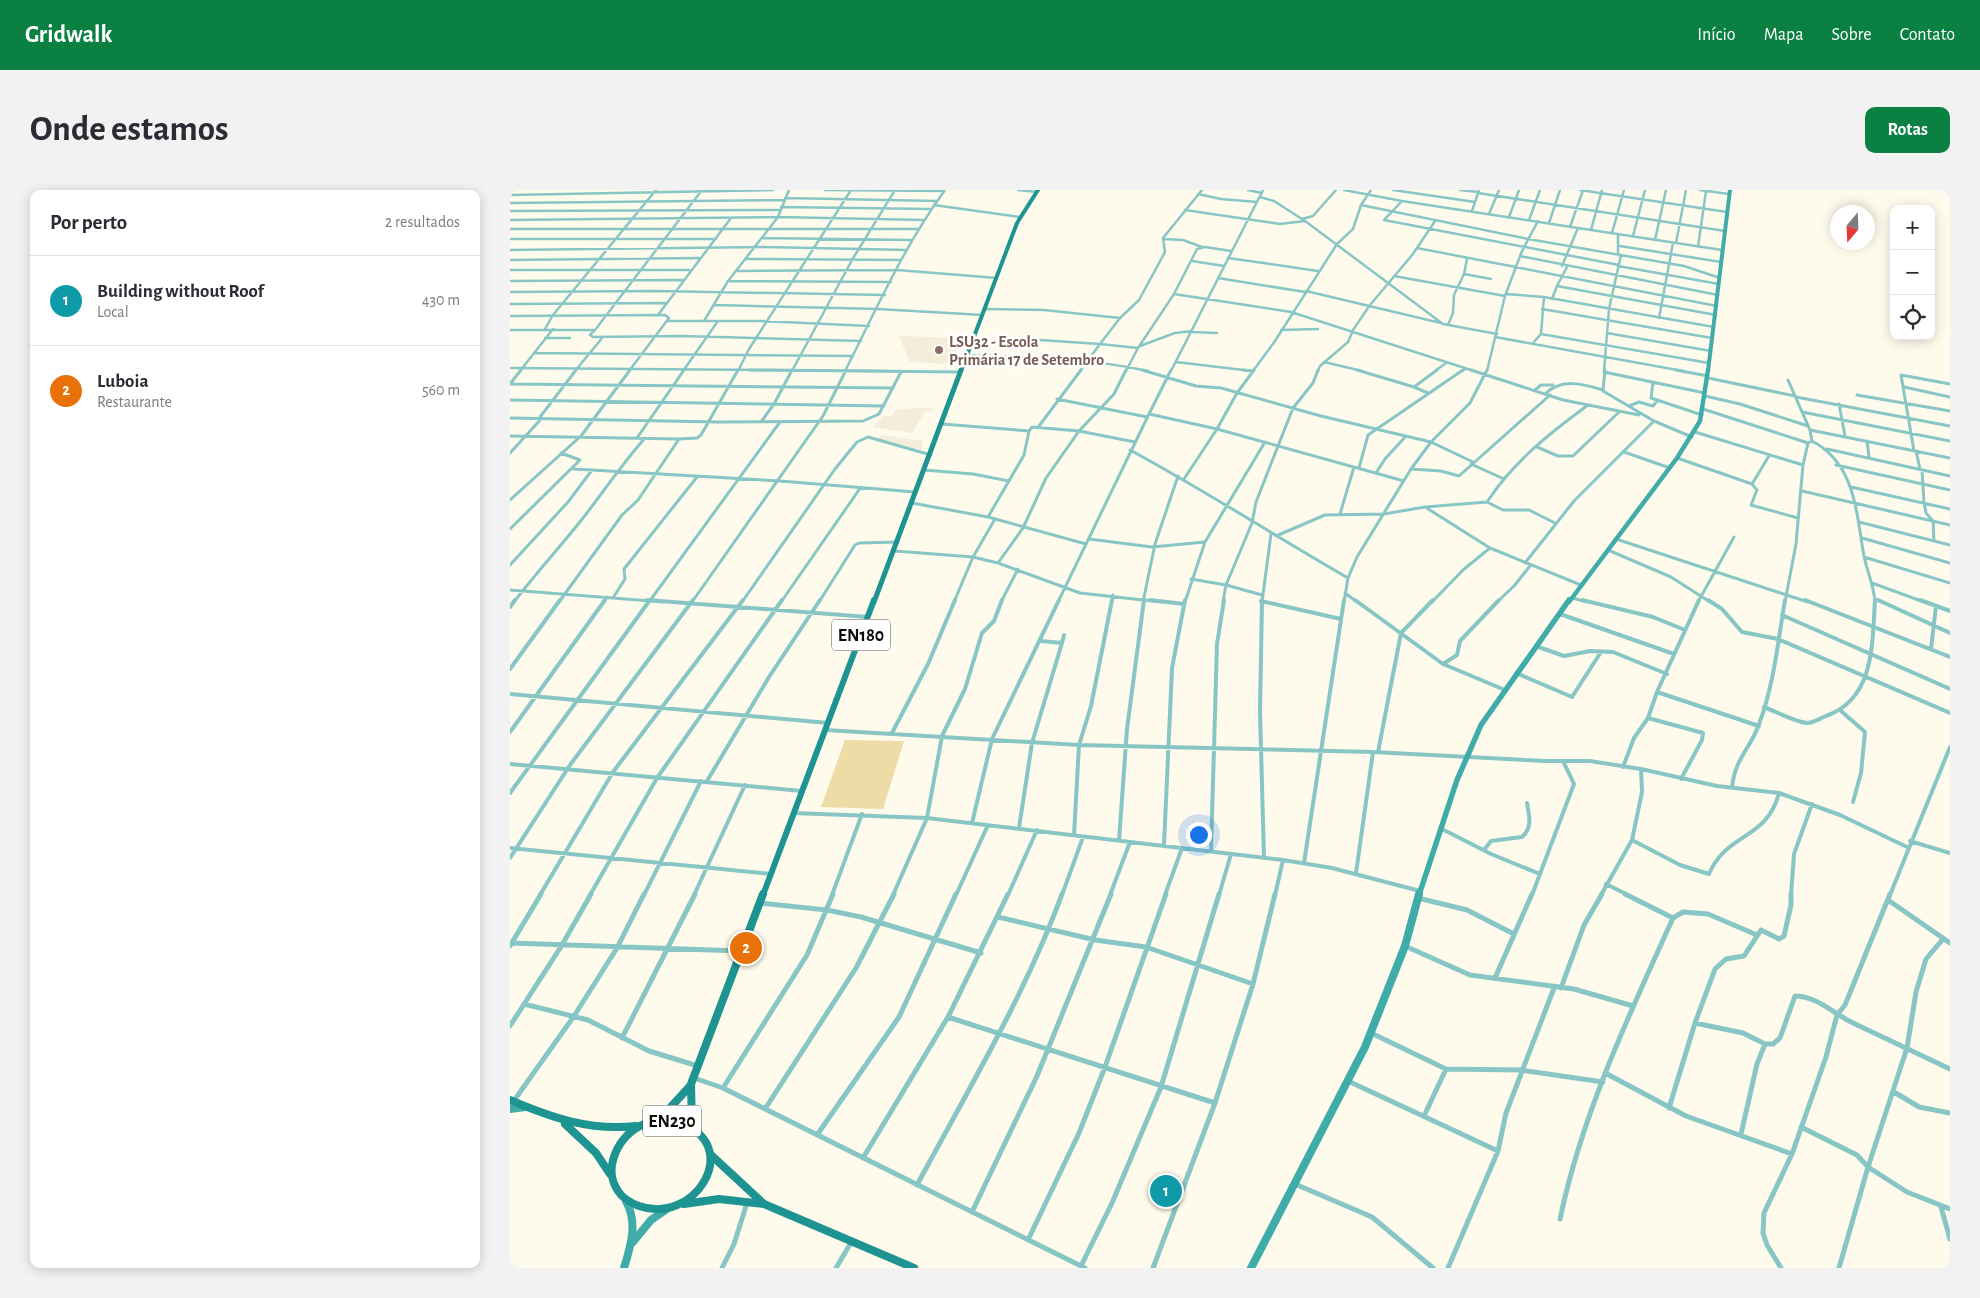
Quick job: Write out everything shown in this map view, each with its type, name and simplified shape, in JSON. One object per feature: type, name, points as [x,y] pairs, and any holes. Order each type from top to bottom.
[{"type":"main road","name":"EN180","points":[[692,1128],[690,1106],[693,1081],[741,951],[1020,217],[1038,191]]},
{"type":"main road","name":"EN180","points":[[654,1120],[669,1109],[693,1081]]},
{"type":"main road","name":"EN230","points":[[511,1104],[525,1107],[564,1123],[606,1129],[640,1125],[654,1120],[673,1121],[692,1128],[701,1135],[711,1155],[764,1204]]},
{"type":"main road","name":"EN230","points":[[564,1123],[596,1154],[624,1197],[634,1204],[649,1209],[720,1199],[764,1204],[914,1268]]},
{"type":"main road","name":"EN230","points":[[611,1175],[612,1156],[618,1144],[626,1134],[640,1125]]},
{"type":"main road","name":"EN230","points":[[674,1206],[692,1197],[704,1185],[710,1168],[711,1155]]},
{"type":"street","points":[[510,195],[513,190]]},
{"type":"street","points":[[510,195],[656,190],[773,190]]},
{"type":"street","points":[[545,329],[553,315],[584,281],[607,248],[656,190]]},
{"type":"street","points":[[702,190],[663,238],[591,337],[655,336],[861,341]]},
{"type":"street","points":[[704,321],[728,281],[778,217],[789,190]]},
{"type":"street","points":[[825,190],[945,191]]},
{"type":"street","points":[[510,436],[679,439],[699,437],[730,386],[755,338],[777,307],[798,270],[851,190]]},
{"type":"street","points":[[761,422],[774,404],[858,249],[895,190]]},
{"type":"street","points":[[1018,190],[1038,191]]},
{"type":"street","points":[[1039,426],[1057,399],[1120,318],[1139,300],[1165,251],[1163,239],[1202,190]]},
{"type":"street","points":[[972,823],[992,739],[1041,641],[1130,450],[1263,191],[1248,190]]},
{"type":"street","points":[[1302,219],[1312,216],[1336,190]]},
{"type":"street","points":[[1344,190],[1402,202],[1722,250]]},
{"type":"street","points":[[1184,479],[1217,429],[1237,393],[1281,330],[1318,271],[1337,244],[1355,227],[1361,205],[1371,190]]},
{"type":"street","points":[[1393,190],[1475,202]]},
{"type":"street","points":[[1460,190],[1725,231]]},
{"type":"street","points":[[1489,214],[1499,190]]},
{"type":"street","points":[[1509,217],[1519,190]]},
{"type":"street","points":[[1529,220],[1540,190]]},
{"type":"street","points":[[1549,223],[1560,190]]},
{"type":"street","points":[[1570,227],[1582,190],[1727,212]]},
{"type":"street","points":[[1591,230],[1602,190]]},
{"type":"street","points":[[1612,233],[1624,190]]},
{"type":"street","points":[[1633,236],[1645,190]]},
{"type":"street","points":[[1655,240],[1666,190]]},
{"type":"street","points":[[1659,318],[1664,284],[1668,274],[1686,190]]},
{"type":"street","points":[[1251,1268],[1371,1033],[1405,946],[1440,828],[1467,756],[1481,725],[1535,646],[1670,468],[1693,434],[1702,412],[1708,377],[1729,192],[1700,190]]},
{"type":"street","points":[[510,858],[567,770],[780,481],[819,422],[885,295],[901,260],[930,209],[945,191]]},
{"type":"street","points":[[1698,247],[1706,191]]},
{"type":"street","points":[[1472,211],[1478,192]]},
{"type":"street","points":[[1198,194],[1221,199],[1257,202]]},
{"type":"street","points":[[1260,197],[1274,201],[1302,219],[1443,324]]},
{"type":"street","points":[[510,203],[785,199],[936,201]]},
{"type":"street","points":[[1402,202],[1384,220],[1619,266],[1719,281]]},
{"type":"street","points":[[934,205],[1020,217]]},
{"type":"street","points":[[1361,205],[1528,240],[1705,271],[1719,281]]},
{"type":"street","points":[[510,211],[781,208],[930,209]]},
{"type":"street","points":[[1186,210],[1280,224],[1305,222]]},
{"type":"street","points":[[510,220],[778,217],[923,220]]},
{"type":"street","points":[[658,315],[689,270],[708,249],[731,218]]},
{"type":"street","points":[[1210,851],[1217,644],[1226,585],[1252,523],[1256,502],[1293,408],[1312,383],[1324,362],[1348,342],[1352,330],[1388,282],[1417,248],[1435,221]]},
{"type":"street","points":[[1304,863],[1348,578],[1357,557],[1412,469],[1431,442],[1470,403],[1486,376],[1506,295],[1518,268],[1523,248],[1538,222]]},
{"type":"street","points":[[1562,266],[1578,228]]},
{"type":"street","points":[[510,229],[918,229]]},
{"type":"street","points":[[1603,390],[1609,308],[1619,266],[1620,246],[1618,234]]},
{"type":"street","points":[[762,238],[912,240]]},
{"type":"street","points":[[510,239],[716,239]]},
{"type":"street","points":[[1163,239],[1184,240],[1202,247],[1231,251]]},
{"type":"street","points":[[1620,246],[1721,262]]},
{"type":"street","points":[[998,562],[1023,528],[1046,478],[1079,431],[1114,394],[1139,347],[1174,294],[1197,249],[1202,247]]},
{"type":"street","points":[[510,250],[754,248],[907,250]]},
{"type":"street","points":[[1417,248],[1716,306]]},
{"type":"street","points":[[1520,256],[1567,267],[1718,295]]},
{"type":"street","points":[[510,260],[699,258]]},
{"type":"street","points":[[1228,258],[1318,271]]},
{"type":"street","points":[[745,259],[901,260]]},
{"type":"street","points":[[1448,325],[1453,313],[1453,298],[1464,274],[1467,259]]},
{"type":"street","points":[[1192,262],[1224,266]]},
{"type":"street","points":[[1552,299],[1567,267]]},
{"type":"street","points":[[510,270],[689,270]]},
{"type":"street","points":[[736,271],[897,270],[997,278]]},
{"type":"street","points":[[1464,274],[1491,279]]},
{"type":"street","points":[[1394,276],[1506,295],[1544,297],[1714,327]]},
{"type":"street","points":[[1218,278],[1370,305],[1403,316],[1533,344],[1708,377],[1796,397],[1907,416],[1950,426]]},
{"type":"street","points":[[510,281],[682,280]]},
{"type":"street","points":[[728,281],[891,282]]},
{"type":"street","points":[[1558,286],[1716,315]]},
{"type":"street","points":[[510,292],[786,292],[885,295]]},
{"type":"street","points":[[1174,294],[1291,312],[1352,330],[1446,363],[1546,394],[1619,412],[1639,414]]},
{"type":"street","points":[[1533,344],[1541,334],[1544,297]]},
{"type":"street","points":[[510,304],[666,303]]},
{"type":"street","points":[[714,305],[878,308],[917,312],[1044,310],[1120,318]]},
{"type":"street","points":[[1542,309],[1712,338]]},
{"type":"street","points":[[510,316],[667,315],[667,321],[581,436],[510,500]]},
{"type":"street","points":[[667,321],[817,322],[869,326]]},
{"type":"street","points":[[637,438],[718,321]]},
{"type":"street","points":[[510,384],[553,329]]},
{"type":"street","points":[[1281,330],[1318,329]]},
{"type":"street","points":[[510,330],[595,330]]},
{"type":"street","points":[[1040,340],[1139,347],[1176,332],[1204,331],[1217,333]]},
{"type":"street","points":[[1608,333],[1711,351]]},
{"type":"street","points":[[1541,334],[1709,363]]},
{"type":"street","points":[[510,453],[542,418],[550,401],[603,337]]},
{"type":"street","points":[[545,338],[570,338]]},
{"type":"street","points":[[534,352],[746,353],[853,356]]},
{"type":"street","points":[[968,355],[1087,360],[1127,367],[1196,386],[1221,388],[1431,442],[1504,479]]},
{"type":"street","points":[[1176,362],[1252,371]]},
{"type":"street","points":[[1324,362],[1381,376],[1428,393]]},
{"type":"street","points":[[1414,387],[1446,363]]},
{"type":"street","points":[[510,368],[962,372]]},
{"type":"street","points":[[1359,468],[1365,440],[1375,429],[1465,369]]},
{"type":"street","points":[[510,418],[708,422],[862,421],[877,416],[901,372]]},
{"type":"street","points":[[1604,372],[1740,404],[1808,426]]},
{"type":"street","points":[[1934,541],[1933,521],[1926,513],[1921,470],[1907,416],[1901,375],[1950,384]]},
{"type":"street","points":[[1788,380],[1810,430],[1812,441],[1826,449],[1950,476]]},
{"type":"street","points":[[1653,382],[1650,396],[1657,401],[1808,443],[1812,441]]},
{"type":"street","points":[[510,384],[892,388]]},
{"type":"street","points":[[1535,390],[1541,385],[1580,384],[1603,390],[1607,395],[1654,421],[1803,465]]},
{"type":"street","points":[[1546,394],[1553,386]]},
{"type":"street","points":[[1904,387],[1950,397]]},
{"type":"street","points":[[1412,469],[1440,471],[1457,476],[1512,431],[1550,395]]},
{"type":"street","points":[[1857,395],[1950,411]]},
{"type":"street","points":[[1057,399],[1217,429],[1279,445],[1404,482]]},
{"type":"street","points":[[510,400],[884,406]]},
{"type":"street","points":[[1629,406],[1639,402],[1652,406],[1657,401]]},
{"type":"street","points":[[1839,404],[1845,436]]},
{"type":"street","points":[[1487,502],[1504,479],[1557,427],[1588,405]]},
{"type":"street","points":[[1537,447],[1558,456],[1573,456],[1619,412]]},
{"type":"street","points":[[1802,412],[1950,442]]},
{"type":"street","points":[[1525,563],[1574,501],[1654,421]]},
{"type":"street","points":[[510,793],[780,422]]},
{"type":"street","points":[[942,424],[1029,431]]},
{"type":"street","points":[[988,517],[1024,455],[1029,431],[1032,427],[1039,426],[1079,431],[1135,442]]},
{"type":"street","points":[[1810,430],[1950,458]]},
{"type":"street","points":[[1376,473],[1385,459],[1406,436]]},
{"type":"street","points":[[741,951],[511,944],[613,772],[739,606],[857,442],[868,437],[931,455]]},
{"type":"street","points":[[510,607],[541,566],[583,518],[616,471],[646,438]]},
{"type":"street","points":[[510,668],[622,515],[638,500],[679,439]]},
{"type":"street","points":[[1868,441],[1869,457]]},
{"type":"street","points":[[1164,845],[1172,668],[1184,604],[1191,579],[1206,542],[1225,506],[1265,442]]},
{"type":"street","points":[[1732,788],[1733,776],[1741,755],[1759,726],[1764,707],[1796,544],[1803,465],[1808,443]]},
{"type":"street","points":[[1764,707],[1808,723],[1841,711],[1851,701],[1866,676],[1871,654],[1875,599],[1864,557],[1860,522],[1851,487],[1826,449]]},
{"type":"street","points":[[1130,450],[1184,479],[1252,523],[1348,578]]},
{"type":"street","points":[[1624,452],[1670,468]]},
{"type":"street","points":[[510,529],[574,469],[580,459],[561,453]]},
{"type":"street","points":[[1752,484],[1769,456]]},
{"type":"street","points":[[1677,458],[1752,484],[1756,490],[1751,505],[1798,518]]},
{"type":"street","points":[[1836,465],[1950,490]]},
{"type":"street","points":[[1340,514],[1354,467]]},
{"type":"street","points":[[574,469],[738,478],[916,492]]},
{"type":"street","points":[[510,565],[568,502],[592,470]]},
{"type":"street","points":[[924,470],[973,474],[1009,481]]},
{"type":"street","points":[[1119,840],[1124,746],[1143,598],[1152,547],[1163,508],[1178,476]]},
{"type":"street","points":[[613,598],[625,579],[624,569],[697,477]]},
{"type":"street","points":[[510,1026],[562,945],[657,778],[861,487]]},
{"type":"street","points":[[1851,487],[1950,509]]},
{"type":"street","points":[[1802,492],[1857,506],[1950,525]]},
{"type":"street","points":[[1276,536],[1325,515],[1384,514],[1425,507],[1487,502],[1503,510],[1529,510],[1555,523]]},
{"type":"street","points":[[912,503],[988,517],[1086,544]]},
{"type":"street","points":[[1425,507],[1490,548],[1530,566],[1581,585]]},
{"type":"street","points":[[892,733],[928,664],[973,557],[995,519]]},
{"type":"street","points":[[1860,522],[1950,545]]},
{"type":"street","points":[[1264,858],[1258,750],[1261,601],[1264,562],[1271,534]]},
{"type":"street","points":[[1623,767],[1634,738],[1648,718],[1657,692],[1667,674],[1674,654],[1701,596],[1734,537]]},
{"type":"street","points":[[1862,538],[1950,563]]},
{"type":"street","points":[[1089,539],[1152,547],[1206,542]]},
{"type":"street","points":[[1616,539],[1786,594],[1873,625],[1950,657]]},
{"type":"street","points":[[707,781],[745,714],[844,567],[855,544],[898,542]]},
{"type":"street","points":[[1378,752],[1401,632],[1463,570],[1490,548]]},
{"type":"street","points":[[1608,550],[1671,577],[1726,612],[1742,632],[1778,639],[1950,713]]},
{"type":"street","points":[[894,551],[973,557],[998,562],[1080,593],[1143,598],[1184,604]]},
{"type":"street","points":[[1864,557],[1950,583]]},
{"type":"street","points":[[1443,664],[1457,655],[1460,641],[1485,613],[1514,586],[1530,566]]},
{"type":"street","points":[[765,1109],[856,968],[880,922],[927,818],[942,736],[965,689],[982,633],[994,621],[1005,591],[1018,569]]},
{"type":"street","points":[[1191,579],[1226,585],[1262,595]]},
{"type":"street","points":[[1872,583],[1950,612]]},
{"type":"street","points":[[510,590],[690,602],[868,617]]},
{"type":"street","points":[[1345,593],[1443,664],[1504,690]]},
{"type":"street","points":[[1074,835],[1079,745],[1091,706],[1113,595]]},
{"type":"street","points":[[510,732],[607,597]]},
{"type":"street","points":[[1572,598],[1653,617],[1685,630]]},
{"type":"street","points":[[1875,599],[1950,633]]},
{"type":"street","points":[[1261,601],[1341,619]]},
{"type":"street","points":[[1931,649],[1936,606]]},
{"type":"street","points":[[1560,614],[1674,654]]},
{"type":"street","points":[[1782,615],[1950,689]]},
{"type":"street","points":[[1020,828],[1032,743],[1064,635]]},
{"type":"street","points":[[1041,641],[1062,643]]},
{"type":"street","points":[[1535,646],[1564,656],[1613,652],[1667,674]]},
{"type":"street","points":[[1516,673],[1572,697],[1601,652]]},
{"type":"street","points":[[1657,692],[1759,726]]},
{"type":"street","points":[[510,694],[828,723]]},
{"type":"street","points":[[1841,711],[1864,732],[1861,773],[1853,802]]},
{"type":"street","points":[[1648,718],[1703,734],[1702,740],[1681,779]]},
{"type":"street","points":[[825,730],[1079,745],[1320,750],[1590,761],[1641,769],[1681,779],[1732,788],[1779,794],[1812,804],[1907,847]]},
{"type":"street","points":[[1781,1268],[1767,1245],[1763,1233],[1764,1213],[1792,1154],[1802,1127],[1826,1057],[1837,1015],[1845,1005],[1888,900],[1907,847],[1948,756],[1950,747]]},
{"type":"street","points":[[1356,873],[1373,752]]},
{"type":"street","points":[[1495,978],[1512,934],[1540,874],[1574,784],[1563,761]]},
{"type":"street","points":[[510,764],[802,790]]},
{"type":"street","points":[[1560,988],[1584,925],[1632,840],[1642,792],[1641,769]]},
{"type":"street","points":[[511,1104],[574,1016],[617,948],[701,781]]},
{"type":"street","points":[[622,1038],[707,868],[745,785]]},
{"type":"street","points":[[1632,840],[1702,874],[1708,874],[1716,858],[1764,824],[1777,806],[1779,794]]},
{"type":"street","points":[[1484,850],[1491,841],[1522,837],[1526,834],[1530,821],[1527,803]]},
{"type":"street","points":[[1669,1108],[1695,1023],[1715,969],[1726,959],[1744,956],[1762,930],[1779,939],[1784,936],[1791,905],[1791,871],[1794,854],[1812,804]]},
{"type":"street","points":[[794,813],[862,814],[927,818],[1164,845],[1304,863],[1356,873],[1420,891]]},
{"type":"street","points":[[723,1088],[807,954],[827,910],[862,814]]},
{"type":"street","points":[[816,1135],[899,1017],[988,825]]},
{"type":"street","points":[[1440,828],[1484,850],[1540,874]]},
{"type":"street","points":[[863,1158],[948,1017],[981,953],[1037,830]]},
{"type":"street","points":[[917,1185],[1049,929],[1083,837]]},
{"type":"street","points":[[1910,841],[1950,853]]},
{"type":"street","points":[[972,1212],[1013,1131],[1095,940],[1130,842]]},
{"type":"street","points":[[510,848],[770,874]]},
{"type":"street","points":[[1028,1240],[1079,1133],[1105,1067],[1182,848]]},
{"type":"street","points":[[693,1081],[723,1088],[1083,1267],[1161,1087],[1231,854]]},
{"type":"street","points":[[1153,1268],[1215,1103],[1253,984],[1283,860]]},
{"type":"street","points":[[1606,884],[1673,918]]},
{"type":"street","points":[[1418,898],[1450,904],[1487,918],[1512,934]]},
{"type":"street","points":[[1888,900],[1950,943]]},
{"type":"street","points":[[760,903],[827,910],[880,922],[981,953]]},
{"type":"street","points":[[1560,1219],[1570,1171],[1603,1082],[1633,1006],[1673,918],[1683,912],[1708,914],[1757,936]]},
{"type":"street","points":[[998,917],[1095,940],[1146,947],[1253,984]]},
{"type":"street","points":[[1839,1268],[1868,1167],[1907,1048],[1916,992],[1926,959],[1934,947],[1943,939]]},
{"type":"street","points":[[1405,946],[1470,975],[1554,988],[1574,989],[1633,1006]]},
{"type":"street","points":[[1448,1268],[1498,1151],[1506,1113],[1554,988]]},
{"type":"street","points":[[1695,1023],[1743,1033],[1766,1044],[1773,1044],[1780,1038],[1795,996],[1806,996],[1816,1000],[1837,1015],[1950,1069]]},
{"type":"street","points":[[524,1004],[588,1020],[649,1051],[699,1066]]},
{"type":"street","points":[[948,1017],[1215,1103]]},
{"type":"street","points":[[1371,1033],[1446,1069],[1522,1070],[1603,1082]]},
{"type":"street","points":[[1740,1134],[1757,1064],[1766,1044]]},
{"type":"street","points":[[1424,1116],[1446,1069]]},
{"type":"street","points":[[1607,1074],[1686,1116],[1792,1154]]},
{"type":"street","points":[[1348,1080],[1498,1151]]},
{"type":"street","points":[[1894,1092],[1919,1107],[1950,1113]]},
{"type":"street","points":[[1802,1127],[1857,1155],[1868,1167],[1907,1192],[1950,1209]]},
{"type":"street","points":[[1295,1184],[1372,1216],[1433,1268]]},
{"type":"street","points":[[624,1197],[631,1207],[633,1216],[631,1246],[624,1268]]},
{"type":"street","points":[[722,1268],[739,1231],[748,1202]]},
{"type":"street","points":[[631,1246],[651,1220],[674,1206]]},
{"type":"street","points":[[1941,1207],[1950,1239]]},
{"type":"street","points":[[836,1268],[852,1241]]},
{"type":"shaded area","points":[[899,336],[962,338],[949,364],[910,362]]},
{"type":"shaded area","points":[[897,409],[937,409],[924,413],[912,433],[873,427],[883,416],[891,416]]},
{"type":"shaded area","points":[[882,435],[923,441],[922,450],[877,439]]},
{"type":"shaded area","points":[[845,740],[904,741],[883,809],[821,807]]},
{"type":"place","name":"LSU32 - Escola Primária 17 de Setembro","points":[[939,350]]},
{"type":"place","name":"Luboia","points":[[746,948]]},
{"type":"place","name":"Building without Roof","points":[[1166,1191]]}]
